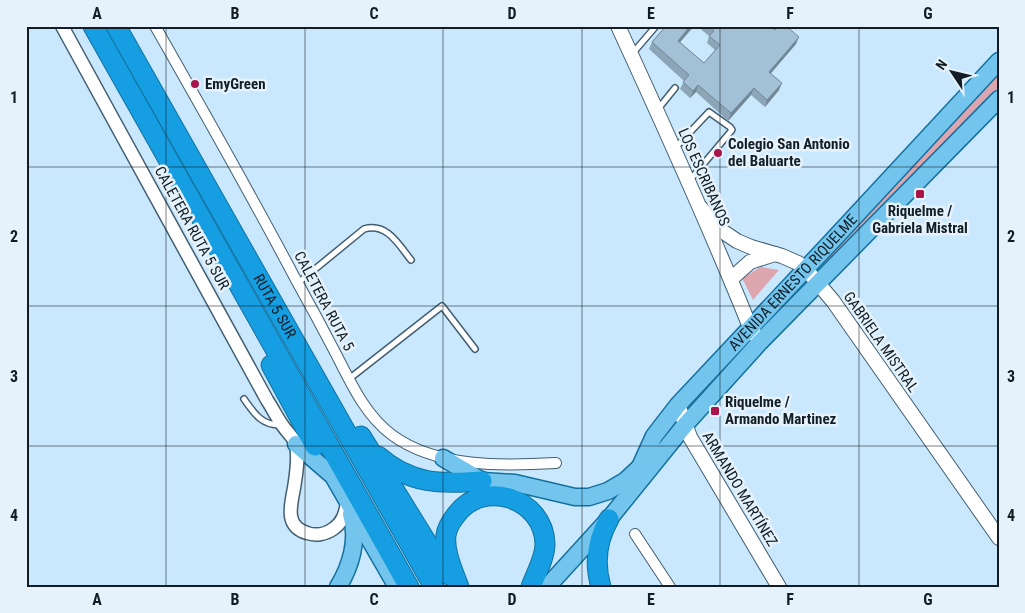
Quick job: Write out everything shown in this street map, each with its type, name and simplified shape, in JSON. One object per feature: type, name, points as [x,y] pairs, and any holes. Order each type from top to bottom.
[{"type":"highway","name":"RUTA 5 SUR","points":[[93,26],[410,587]]},
{"type":"highway","name":"RUTA 5 SUR","points":[[116,26],[320,387],[434,581]]},
{"type":"highway","points":[[166,154],[203,235],[275,373],[333,476]]},
{"type":"highway","points":[[320,387],[369,447],[399,496],[430,554],[458,587]]},
{"type":"highway","points":[[369,447],[393,468],[421,480],[441,483],[482,481]]},
{"type":"highway","points":[[458,587],[448,555],[446,535],[449,526],[464,506],[480,497],[497,495],[514,498],[528,507],[534,513],[542,528],[544,553],[531,587]]},
{"type":"highway","points":[[600,587],[597,557],[601,534],[609,519]]},
{"type":"main road","name":"LOS ESCRIBANOS","points":[[618,26],[690,181],[750,327],[760,342]]},
{"type":"main road","name":"AVENIDA ERNESTO RIQUELME","points":[[609,519],[621,495],[640,467],[654,436],[678,405],[999,60]]},
{"type":"main road","name":"AVENIDA ERNESTO RIQUELME","points":[[547,587],[609,519],[685,425],[760,342],[999,99]]},
{"type":"main road","name":"GABRIELA MISTRAL","points":[[701,208],[720,229],[737,241],[790,259],[805,268],[832,301],[998,536]]},
{"type":"main road","points":[[730,279],[750,262],[775,254]]},
{"type":"main road","name":"ARMANDO MARTÍNEZ","points":[[678,405],[690,437],[779,587]]},
{"type":"main road","points":[[296,444],[333,476],[397,587]]},
{"type":"main road","points":[[443,458],[482,481],[515,483],[559,495],[582,497],[599,494],[617,487],[640,467]]},
{"type":"main road","points":[[338,587],[349,564],[354,544],[354,527],[347,500]]},
{"type":"street","name":"CALETERA RUTA 5 SUR","points":[[62,26],[282,425],[296,444]]},
{"type":"street","name":"CALETERA RUTA 5","points":[[155,26],[240,174],[349,379],[367,409],[383,428],[412,446],[443,458],[496,464],[530,465],[556,463]]},
{"type":"street","points":[[296,444],[296,474],[290,511],[296,526],[300,530],[311,534],[322,534],[331,531],[340,524],[344,517],[347,500]]},
{"type":"street","points":[[635,534],[670,587]]},
{"type":"lane","points":[[631,54],[656,26]]},
{"type":"lane","points":[[656,111],[675,88]]},
{"type":"lane","points":[[675,148],[709,112],[732,130],[690,181]]},
{"type":"lane","points":[[298,283],[364,229],[368,228],[378,228],[387,232],[411,260]]},
{"type":"lane","points":[[349,379],[442,306],[474,349]]},
{"type":"lane","points":[[244,399],[256,416],[263,421],[272,425],[282,425]]},
{"type":"lane","points":[[399,496],[417,513]]},
{"type":"lane","points":[[421,521],[430,554]]},
{"type":"shaded area","points":[[999,67],[999,88],[947,144],[818,274],[814,270]]},
{"type":"shaded area","points":[[761,267],[779,270],[753,300],[742,278]]},
{"type":"building","points":[[666,26],[690,26],[678,41],[704,63],[720,45],[709,36],[714,31],[708,26],[771,26],[775,30],[778,26],[786,26],[799,37],[769,72],[782,83],[767,100],[754,88],[731,113],[698,85],[693,91],[683,82],[689,75],[652,42]]},
{"type":"place","name":"EmyGreen","points":[[195,84]]},
{"type":"place","name":"Colegio San Antonio del Baluarte","points":[[718,153]]},
{"type":"place","name":"Riquelme / Gabriela Mistral","points":[[920,194]]},
{"type":"place","name":"Riquelme / Armando Martinez","points":[[715,411]]}]
